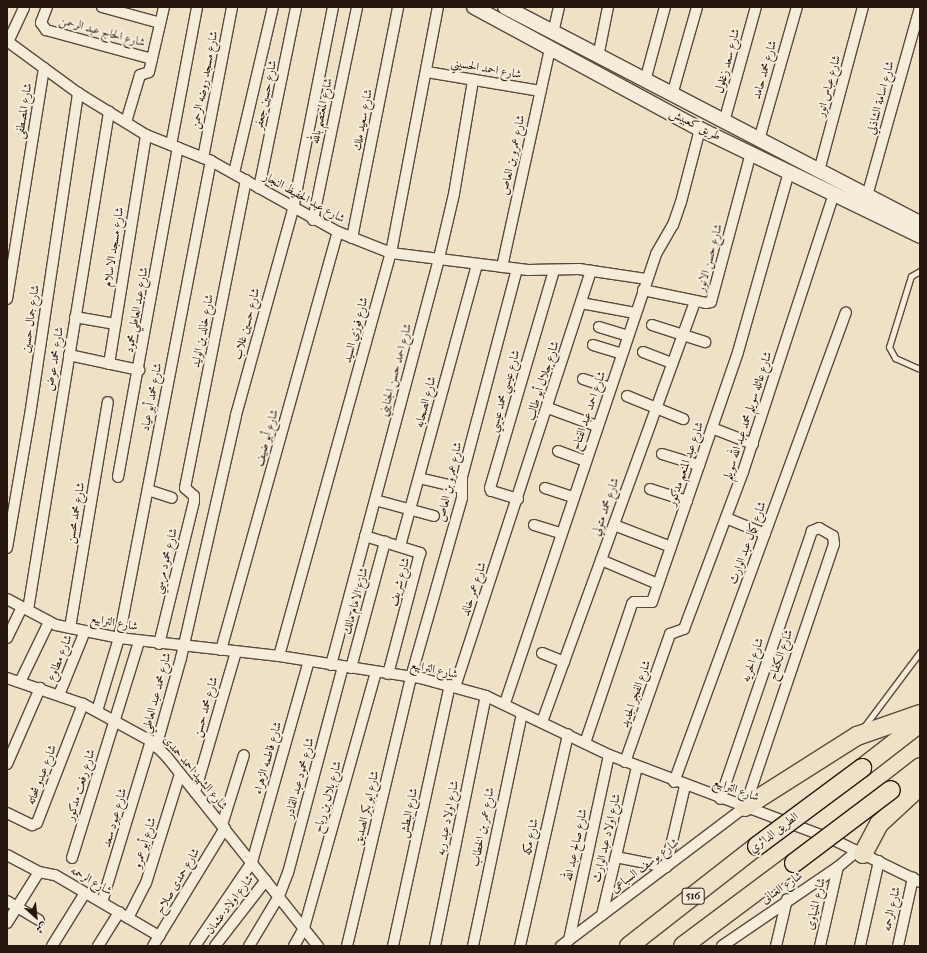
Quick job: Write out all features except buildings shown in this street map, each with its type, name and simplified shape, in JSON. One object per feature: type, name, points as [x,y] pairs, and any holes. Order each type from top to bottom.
[{"type":"highway","points":[[745,807],[857,736],[920,714]]},
{"type":"highway","name":"الطريق الدائري","points":[[629,946],[757,846],[920,723]]},
{"type":"highway","points":[[683,946],[920,767]]},
{"type":"highway","points":[[866,855],[879,824],[920,786]]},
{"type":"street","points":[[8,41],[24,7]]},
{"type":"street","name":"شارع الحاج عبد الرحمن","points":[[47,7],[41,23],[46,30],[152,59]]},
{"type":"street","points":[[102,7],[160,23]]},
{"type":"street","points":[[126,122],[139,77],[149,72],[164,7]]},
{"type":"street","name":"شارع عبد العاطي محمود","points":[[118,477],[140,370],[197,7]]},
{"type":"street","name":"شارع مسجد روضه الرحمن","points":[[207,160],[232,7]]},
{"type":"street","points":[[234,173],[273,7]]},
{"type":"street","name":"شارع حسين جعفر","points":[[259,188],[296,7]]},
{"type":"street","name":"شارع حسين غلاب","points":[[182,646],[236,415],[293,209],[333,7]]},
{"type":"street","name":"شارع المعتصم بالله","points":[[312,220],[357,7]]},
{"type":"street","name":"شارع سعيد ملك","points":[[352,238],[398,7]]},
{"type":"street","name":"شارع فوزي السيد","points":[[279,656],[391,253],[427,72],[438,7]]},
{"type":"street","name":"طريق كعبيش","points":[[474,7],[700,129],[920,236]]},
{"type":"street","points":[[553,33],[559,7]]},
{"type":"street","points":[[598,57],[608,7]]},
{"type":"street","points":[[645,81],[665,7]]},
{"type":"street","points":[[672,95],[697,7]]},
{"type":"street","name":"شارع سعد زغلول","points":[[724,122],[756,7]]},
{"type":"street","name":"شارع محمد حامد","points":[[759,140],[797,7]]},
{"type":"street","name":"شارع عباس انور","points":[[819,171],[863,7]]},
{"type":"street","name":"شارع اسامة الشاذلي","points":[[868,196],[920,7]]},
{"type":"street","name":"طريق كعبيش","points":[[508,8],[598,57],[920,223]]},
{"type":"street","name":"شارع عبد الحفيظ النجار","points":[[8,41],[78,93],[146,134],[234,173],[312,220],[391,253],[440,258],[517,269],[592,271],[647,279]]},
{"type":"street","name":"شارع عمرو بن العاص","points":[[502,267],[550,48]]},
{"type":"street","name":"شارع المصطفى","points":[[7,299],[44,68]]},
{"type":"street","name":"شارع احمد الحسيني","points":[[427,72],[540,91]]},
{"type":"street","name":"شارع احمد حسن الجنايني","points":[[331,665],[440,258],[454,194],[473,80]]},
{"type":"street","name":"شارع جمال حسين","points":[[7,548],[30,415],[78,93]]},
{"type":"street","name":"شارع محمد عوض","points":[[7,638],[25,609],[109,112]]},
{"type":"street","name":"شارع احمد عبد الفتاح","points":[[505,703],[643,290],[656,254],[673,225],[681,202],[700,129]]},
{"type":"street","points":[[736,146],[743,132]]},
{"type":"street","name":"شارع مسجد الاسلام","points":[[108,364],[146,134]]},
{"type":"street","name":"شارع حسن الانور","points":[[643,290],[709,303],[713,299],[751,153]]},
{"type":"street","name":"شارع محمد أبو عياد","points":[[97,711],[119,638],[148,490],[207,160]]},
{"type":"street","name":"شارع عبد المنعم مدكور","points":[[585,743],[632,604],[634,602],[651,604],[738,352],[789,172]]},
{"type":"street","name":"شارع خالد بن الوليد","points":[[185,488],[246,180]]},
{"type":"street","name":"شارع عائله سويلم محمد عبد الله سويلم","points":[[670,634],[684,629],[726,518],[753,444],[834,193]]},
{"type":"street","name":"شارع أبو ضيف","points":[[221,650],[338,232]]},
{"type":"street","name":"شارع الصحابه","points":[[400,546],[478,264]]},
{"type":"street","name":"شارع عمرو بن العاص","points":[[412,677],[462,498],[462,477],[517,269]]},
{"type":"street","name":"شارع عيسي محمد عيسي","points":[[518,499],[491,491],[490,488],[554,271]]},
{"type":"street","name":"شارع جلال أبو طالب","points":[[518,499],[592,271]]},
{"type":"street","name":"شارع محمد متولي","points":[[542,722],[695,301]]},
{"type":"street","points":[[581,303],[635,313]]},
{"type":"street","name":"شارع كمال عبد الوارث","points":[[674,782],[846,312]]},
{"type":"street","points":[[75,317],[115,324]]},
{"type":"street","points":[[652,325],[705,342]]},
{"type":"street","points":[[599,327],[628,336]]},
{"type":"street","points":[[593,345],[622,354]]},
{"type":"street","points":[[643,352],[672,363]]},
{"type":"street","points":[[69,355],[140,370]]},
{"type":"street","points":[[583,379],[610,388]]},
{"type":"street","points":[[627,396],[683,418]]},
{"type":"street","name":"شارع محمد محسن","points":[[70,628],[108,402]]},
{"type":"street","points":[[548,408],[597,426]]},
{"type":"street","points":[[712,428],[753,444]]},
{"type":"street","points":[[558,451],[585,461]]},
{"type":"street","points":[[662,454],[699,465]]},
{"type":"street","points":[[419,478],[461,488]]},
{"type":"street","name":"شارع محمود مرسي","points":[[159,644],[194,501],[194,496],[185,488]]},
{"type":"street","points":[[545,488],[573,497]]},
{"type":"street","points":[[650,489],[687,501]]},
{"type":"street","points":[[148,490],[172,498]]},
{"type":"street","name":"شارع عمر خالد","points":[[453,686],[518,499]]},
{"type":"street","points":[[375,500],[434,516]]},
{"type":"street","points":[[726,518],[765,534]]},
{"type":"street","points":[[534,525],[561,533]]},
{"type":"street","points":[[614,525],[671,547]]},
{"type":"street","name":"شارع الكفاح","points":[[745,807],[834,544],[831,534],[816,528],[812,531]]},
{"type":"street","name":"شارع الحريه","points":[[720,799],[812,531]]},
{"type":"street","name":"شارع شريف","points":[[365,536],[416,550],[420,556],[388,674]]},
{"type":"street","name":"شارع الامام مالك","points":[[347,667],[385,542]]},
{"type":"street","points":[[601,560],[658,584]]},
{"type":"street","name":"شارع الترابيع","points":[[7,599],[49,622],[119,638],[159,644],[279,656],[412,677],[453,686],[486,696],[505,703],[522,714],[637,767],[836,841],[916,880]]},
{"type":"street","points":[[20,682],[49,622]]},
{"type":"street","name":"شارع مطاوع","points":[[59,695],[85,631]]},
{"type":"street","name":"شارع الفجر الجديد","points":[[626,762],[670,634]]},
{"type":"street","name":"شارع رفعت مدكور","points":[[72,858],[139,641]]},
{"type":"street","name":"شارع محمد عبد العاطي","points":[[153,744],[181,658],[182,646]]},
{"type":"street","name":"شارع محمد حسن","points":[[195,792],[236,652]]},
{"type":"street","points":[[542,653],[564,662]]},
{"type":"street","name":"شارع فاطمه الزهراء","points":[[195,946],[252,862],[309,661]]},
{"type":"street","name":"شارع محمود عبد القادر","points":[[279,896],[292,860],[347,667]]},
{"type":"street","name":"شارع بلال بن رباح","points":[[294,946],[304,928],[376,672]]},
{"type":"street","name":"شارع ابو بكر الصديق","points":[[347,946],[412,677]]},
{"type":"street","name":"شارع الشهيد احمد حمدى","points":[[7,678],[40,688],[83,704],[115,720],[153,744],[195,792],[318,946]]},
{"type":"street","name":"شارع البطش","points":[[393,946],[453,686]]},
{"type":"street","points":[[7,764],[40,688]]},
{"type":"street","name":"شارع اولاد عبد ربه","points":[[435,946],[486,696]]},
{"type":"street","name":"شارع عبدو شحاته","points":[[7,813],[32,825],[37,823],[83,704]]},
{"type":"street","name":"شارع عمر بن الخطاب","points":[[473,946],[522,714]]},
{"type":"street","name":"شارع مكه","points":[[520,946],[568,734]]},
{"type":"street","name":"شارع عبود سعد","points":[[102,902],[153,744]]},
{"type":"street","name":"شارع حمدى صلاح","points":[[153,946],[223,827],[244,755]]},
{"type":"street","name":"شارع صالح عبد الله","points":[[565,943],[609,755]]},
{"type":"street","name":"شارع اولاد عبد الوارث","points":[[602,915],[637,767]]},
{"type":"street","name":"شارع أبو عمرو","points":[[128,918],[143,891],[180,774]]},
{"type":"street","points":[[616,857],[666,867],[685,786]]},
{"type":"street","name":"شارع يوسف السباعى","points":[[565,943],[745,807]]},
{"type":"street","points":[[860,946],[866,855]]},
{"type":"street","name":"شارع العنانى","points":[[724,945],[787,899],[838,867],[866,855]]},
{"type":"street","name":"شارع الرحمه","points":[[7,856],[39,872],[50,872],[159,936]]},
{"type":"street","name":"شارع المنياوى","points":[[820,946],[838,867]]},
{"type":"street","points":[[7,922],[39,872]]},
{"type":"street","name":"شارع اولاد عثمان","points":[[215,946],[266,880]]},
{"type":"street","name":"شارع الرحمه","points":[[898,946],[916,880]]},
{"type":"street","points":[[52,946],[85,893]]},
{"type":"street","points":[[249,946],[279,896]]},
{"type":"street","points":[[776,946],[787,899]]},
{"type":"street","points":[[7,901],[39,920]]},
{"type":"street","points":[[98,946],[119,912]]},
{"type":"lane","points":[[920,271],[911,276],[889,347],[895,358],[920,369]]},
{"type":"lane","points":[[857,736],[920,652]]}]
